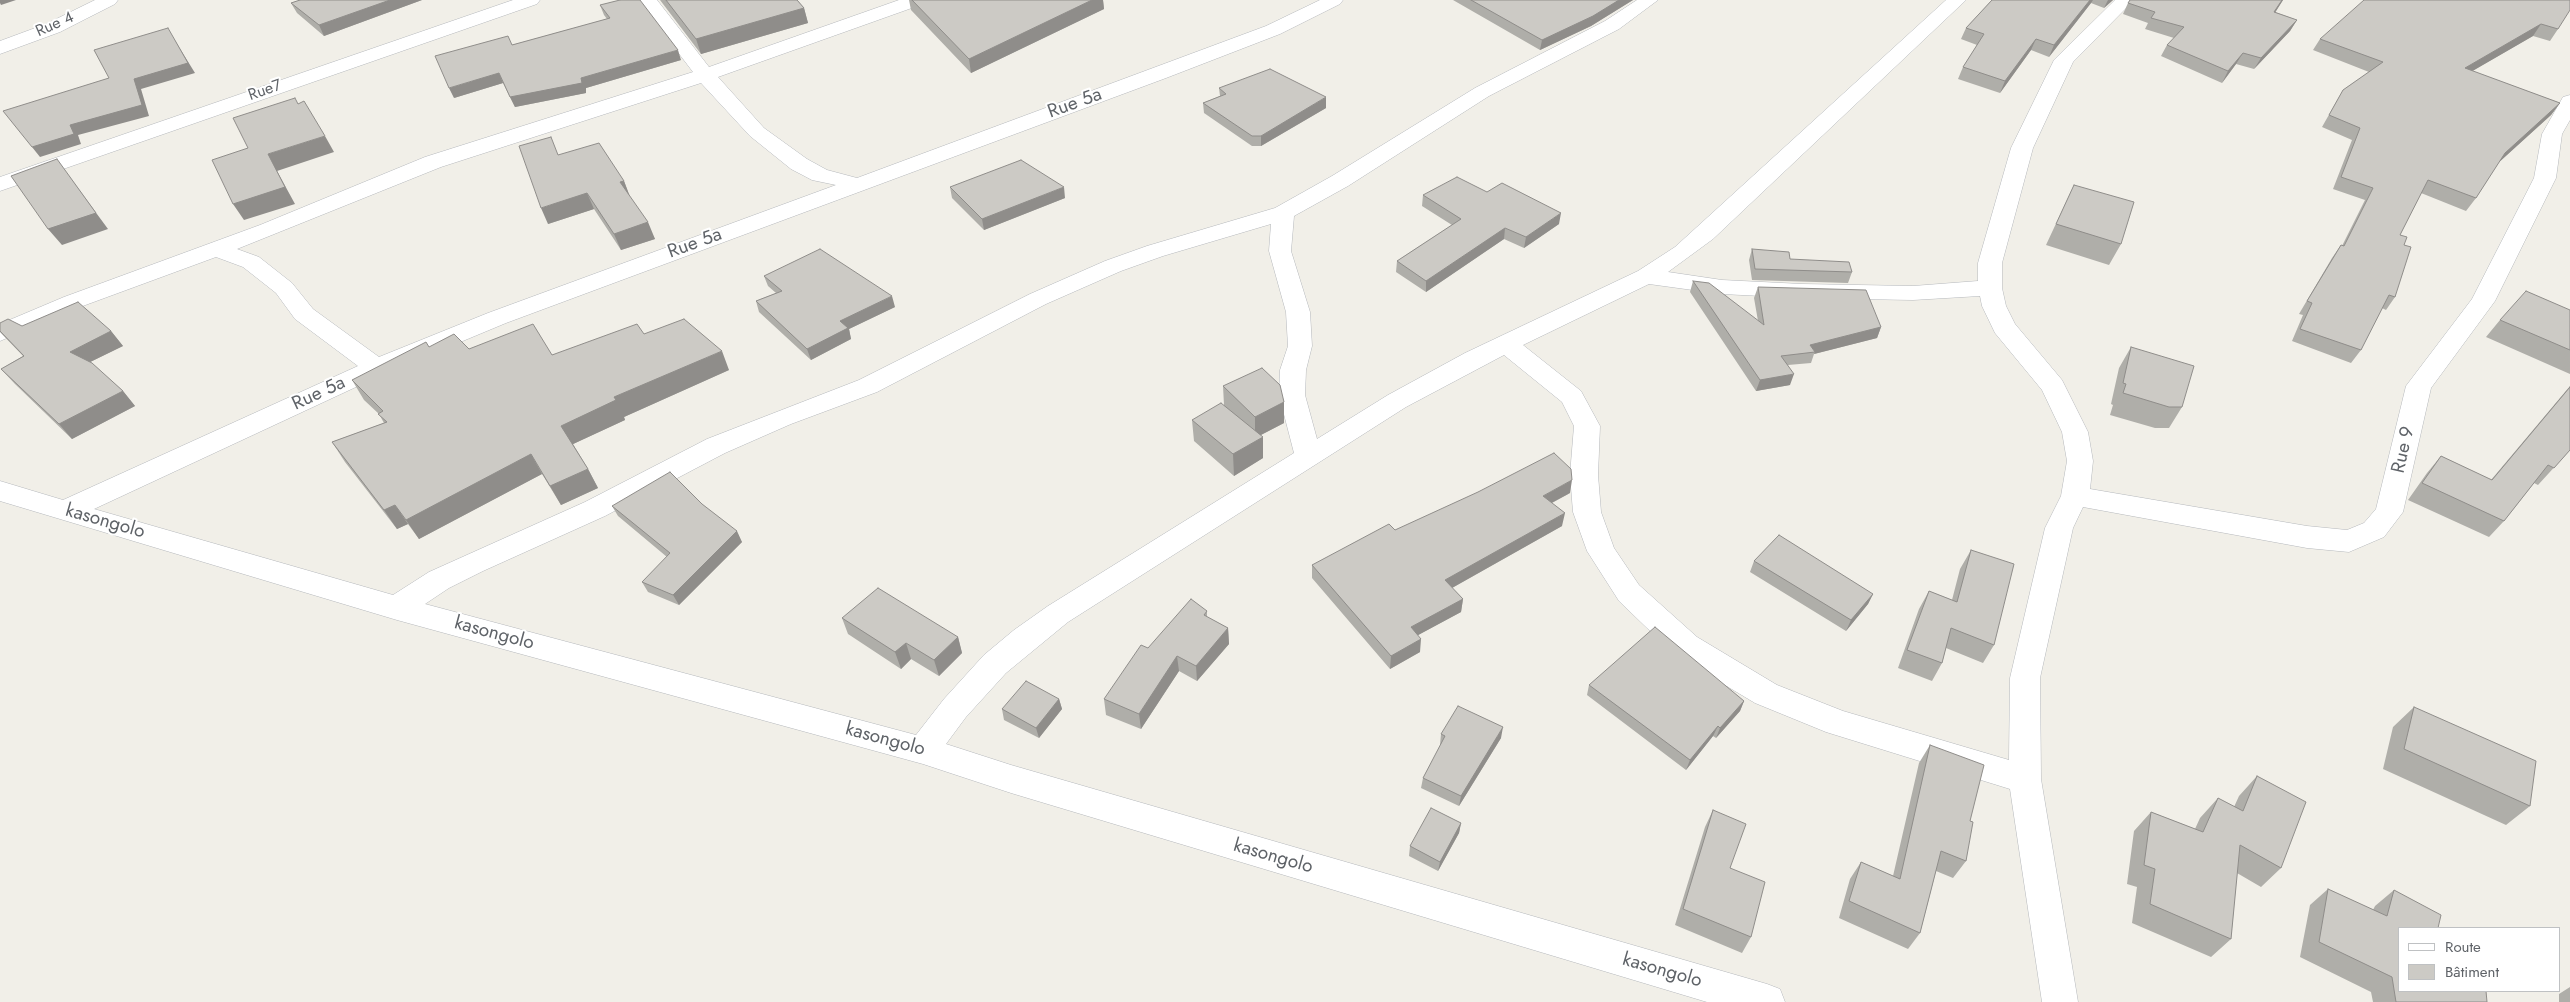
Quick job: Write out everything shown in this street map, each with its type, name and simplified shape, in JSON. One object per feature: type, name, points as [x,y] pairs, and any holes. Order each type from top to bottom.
[{"type":"street","name":"Rue 4","points":[[0,48],[53,28],[110,0]]},
{"type":"street","name":"Rue7","points":[[0,184],[531,0]]},
{"type":"street","points":[[647,0],[675,33],[705,75],[757,132],[799,164],[820,175],[857,184]]},
{"type":"street","points":[[0,333],[72,302],[215,249],[433,162],[705,75],[916,0]]},
{"type":"street","name":"Rue 5a","points":[[66,510],[377,367],[558,294],[1233,46],[1273,30],[1334,0]]},
{"type":"street","points":[[397,608],[439,580],[473,562],[595,508],[716,446],[782,418],[827,403],[868,386],[1046,296],[1155,250],[1283,213],[1340,181],[1523,68],[1612,25],[1649,0]]},
{"type":"street","points":[[923,750],[955,708],[995,664],[1025,638],[1058,614],[1396,401],[1505,344],[1646,276],[1705,234],[1957,0]]},
{"type":"street","points":[[2060,1002],[2049,943],[2025,779],[2025,678],[2059,528],[2075,496],[2080,461],[2075,432],[2053,386],[2004,327],[1994,306],[1990,288],[1990,263],[2022,148],[2064,60],[2126,0]]},
{"type":"street","name":"Rue 9","points":[[2075,496],[2308,537],[2349,541],[2374,530],[2389,512],[2419,386],[2483,302],[2544,178],[2552,134],[2570,101]]},
{"type":"street","points":[[1283,213],[1280,251],[1298,312],[1300,346],[1293,370],[1292,395],[1308,455]]},
{"type":"street","points":[[215,249],[251,262],[284,288],[304,314],[377,367]]},
{"type":"street","points":[[1646,276],[1722,287],[1802,291],[1913,293],[1990,288]]},
{"type":"street","points":[[1505,344],[1572,397],[1587,426],[1584,475],[1587,512],[1601,551],[1629,593],[1686,646],[1766,694],[1836,723],[2025,779]]},
{"type":"street","name":"kasongolo","points":[[0,491],[397,608],[923,750],[1011,779],[1767,1002]]},
{"type":"building","points":[[300,0],[390,0],[319,25],[291,3]]},
{"type":"building","points":[[620,0],[640,0],[678,50],[581,78],[582,83],[510,97],[499,73],[449,88],[435,56],[508,36],[512,45],[610,18],[600,5]]},
{"type":"building","points":[[666,0],[797,0],[804,8],[696,39]]},
{"type":"building","points":[[912,0],[1092,0],[969,59]]},
{"type":"building","points":[[1471,0],[1619,0],[1593,16],[1542,40]]},
{"type":"building","points":[[1992,0],[2090,0],[2054,45],[2036,39],[2005,81],[1963,67],[1984,34],[1966,28]]},
{"type":"building","points":[[2130,0],[2282,0],[2274,12],[2297,20],[2261,58],[2243,53],[2228,71],[2167,45],[2184,27],[2151,18],[2155,12],[2128,3]]},
{"type":"building","points":[[2364,0],[2570,0],[2570,10],[2558,29],[2541,24],[2465,68],[2560,103],[2505,153],[2476,198],[2428,180],[2400,235],[2407,237],[2404,245],[2411,247],[2395,297],[2389,295],[2361,350],[2300,329],[2312,303],[2307,301],[2341,245],[2344,246],[2373,188],[2341,177],[2360,128],[2329,115],[2343,90],[2383,62],[2320,39]]},
{"type":"building","points":[[168,28],[188,63],[134,79],[142,105],[70,125],[74,134],[32,147],[3,111],[109,78],[94,50]]},
{"type":"building","points":[[1270,69],[1326,97],[1261,136],[1252,136],[1203,103],[1226,94],[1219,88]]},
{"type":"building","points":[[295,98],[298,104],[304,101],[325,136],[268,154],[285,187],[233,204],[212,160],[248,148],[233,118]]},
{"type":"building","points":[[551,137],[558,155],[599,143],[624,181],[620,182],[648,222],[614,234],[587,193],[541,208],[519,146]]},
{"type":"building","points":[[57,159],[96,213],[48,229],[11,176]]},
{"type":"building","points":[[1021,160],[1064,187],[982,219],[950,187]]},
{"type":"building","points":[[1457,177],[1487,192],[1502,183],[1561,213],[1526,237],[1505,228],[1426,281],[1397,261],[1461,219],[1423,195]]},
{"type":"building","points":[[2074,185],[2134,202],[2121,244],[2056,224]]},
{"type":"building","points":[[820,249],[892,296],[840,321],[848,328],[807,349],[756,301],[782,291],[764,276]]},
{"type":"building","points":[[1752,249],[1789,252],[1790,259],[1849,262],[1852,272],[1755,269]]},
{"type":"building","points":[[1693,281],[1709,283],[1764,325],[1758,287],[1866,290],[1881,327],[1810,345],[1815,352],[1781,356],[1794,374],[1760,380]]},
{"type":"building","points":[[2526,291],[2570,310],[2570,350],[2500,320]]},
{"type":"building","points":[[78,302],[111,331],[70,352],[92,363],[123,391],[59,424],[1,369],[24,356],[0,331],[0,323],[8,319],[22,326]]},
{"type":"building","points":[[684,319],[722,351],[614,397],[616,400],[561,426],[588,469],[550,486],[531,454],[406,520],[395,505],[384,510],[332,442],[387,422],[378,414],[383,411],[352,380],[426,342],[429,347],[454,334],[469,349],[533,324],[552,355],[637,324],[644,334]]},
{"type":"building","points":[[2131,347],[2194,366],[2182,407],[2169,407],[2123,393],[2126,384],[2123,383]]},
{"type":"building","points":[[1262,368],[1280,385],[1284,402],[1255,417],[1223,386]]},
{"type":"building","points":[[2570,387],[2570,450],[2554,468],[2548,465],[2504,521],[2422,483],[2441,456],[2492,480]]},
{"type":"building","points":[[1221,403],[1263,437],[1233,454],[1192,420]]},
{"type":"building","points":[[1554,453],[1571,469],[1572,480],[1543,496],[1565,513],[1445,580],[1463,599],[1411,627],[1421,639],[1391,656],[1312,565],[1389,524],[1395,530],[1478,492]]},
{"type":"building","points":[[670,472],[702,504],[737,531],[673,595],[642,582],[670,553],[612,506]]},
{"type":"building","points":[[1779,535],[1873,594],[1851,620],[1754,561]]},
{"type":"building","points":[[1971,550],[2014,564],[1994,645],[1951,628],[1942,663],[1907,650],[1929,591],[1957,602]]},
{"type":"building","points":[[878,588],[958,637],[934,660],[906,643],[895,652],[842,618]]},
{"type":"building","points":[[1191,599],[1207,611],[1204,615],[1228,628],[1196,666],[1177,656],[1139,714],[1104,699],[1141,645],[1148,648]]},
{"type":"building","points":[[1655,627],[1744,701],[1720,728],[1718,726],[1690,760],[1589,685]]},
{"type":"building","points":[[1026,681],[1059,699],[1036,728],[1002,709]]},
{"type":"building","points":[[1458,706],[1503,727],[1461,796],[1423,778],[1445,736],[1441,734]]},
{"type":"building","points":[[2414,707],[2536,761],[2530,806],[2404,749]]},
{"type":"building","points":[[1930,745],[1984,765],[1970,821],[1973,822],[1966,861],[1941,851],[1920,933],[1849,901],[1861,862],[1900,879]]},
{"type":"building","points":[[2257,776],[2306,802],[2281,868],[2240,845],[2231,939],[2150,904],[2155,869],[2144,865],[2151,812],[2203,832],[2218,798],[2243,811]]},
{"type":"building","points":[[1431,808],[1461,823],[1440,862],[1410,846]]},
{"type":"building","points":[[1713,810],[1746,824],[1730,868],[1765,882],[1751,937],[1683,909]]},
{"type":"building","points":[[2328,889],[2387,916],[2394,890],[2441,915],[2438,927],[2398,927],[2398,992],[2486,992],[2487,1002],[2396,1002],[2392,977],[2319,942]]}]
